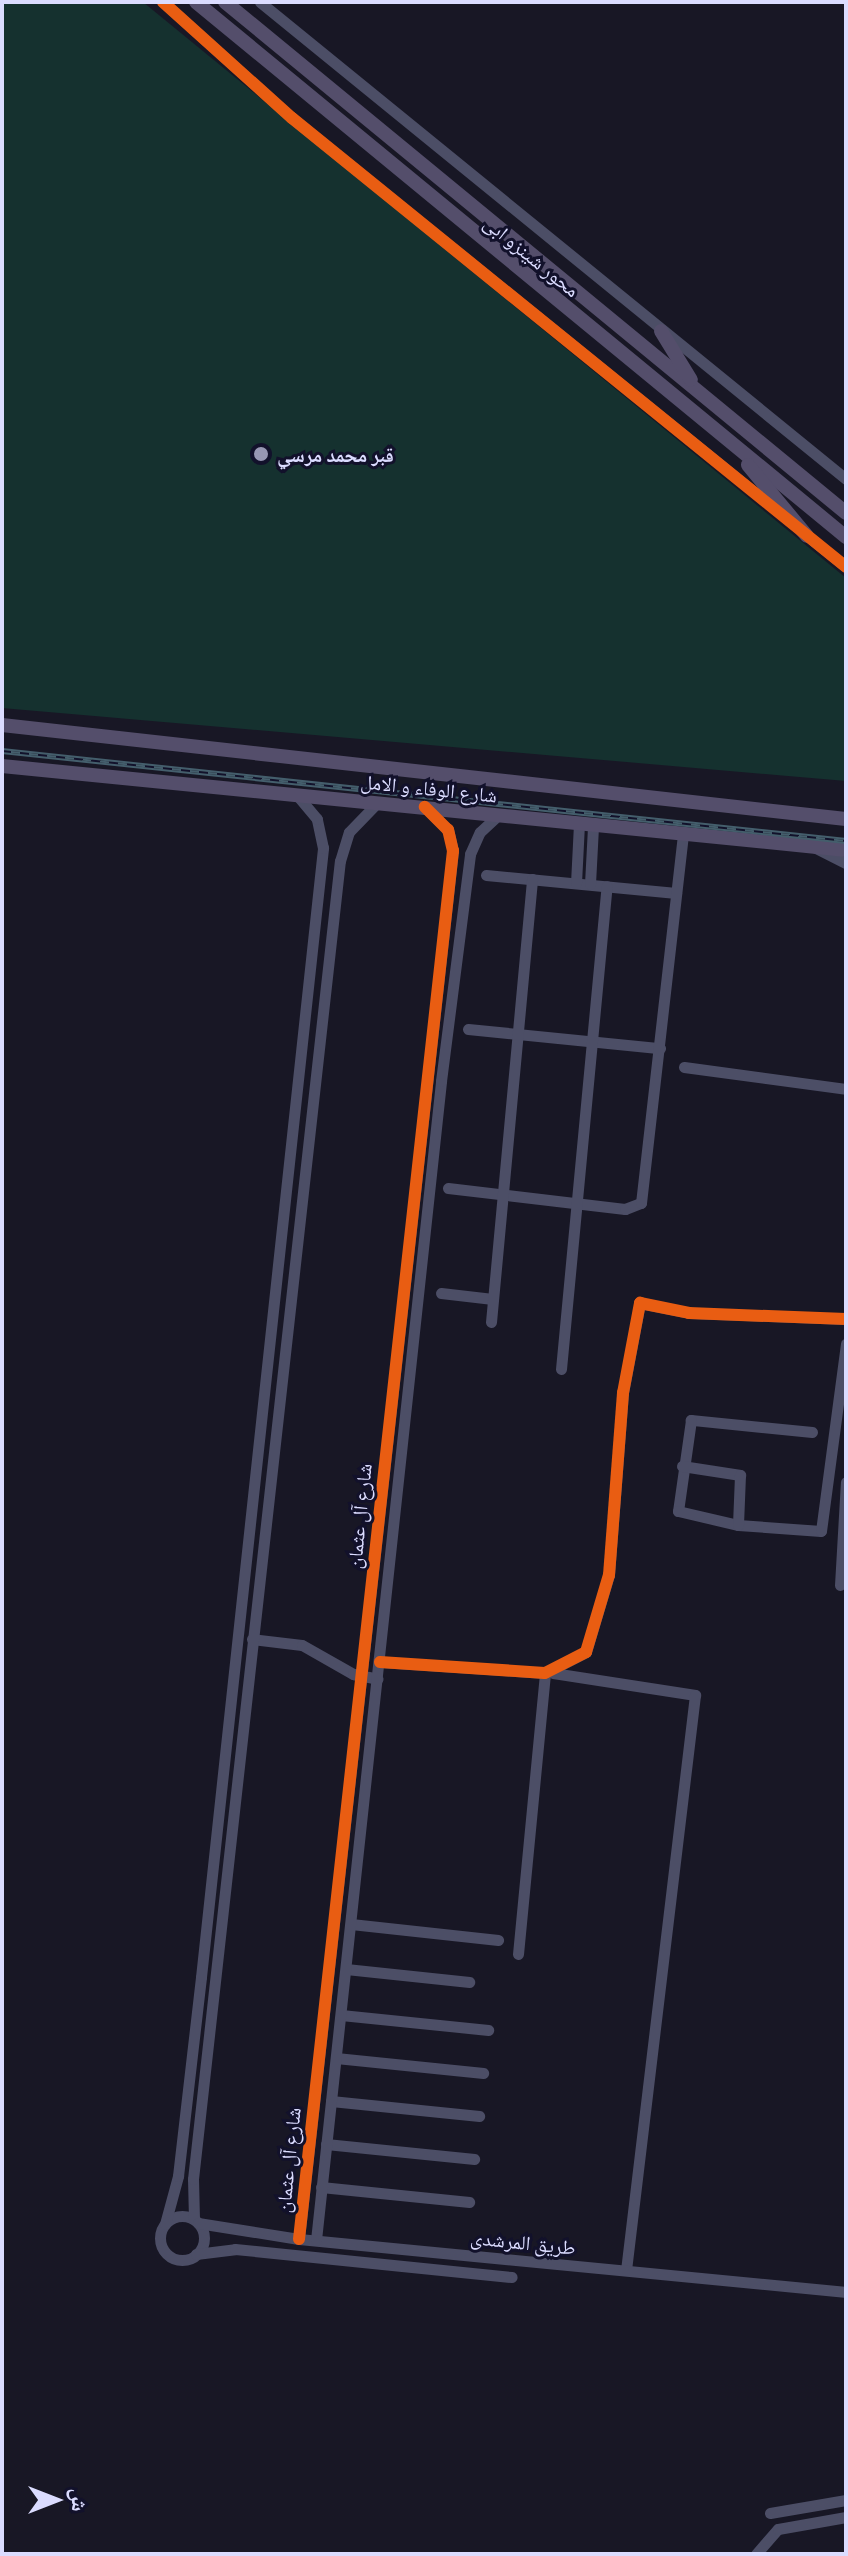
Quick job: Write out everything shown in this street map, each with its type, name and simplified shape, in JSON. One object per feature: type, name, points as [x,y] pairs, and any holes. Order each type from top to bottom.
[{"type":"main road","name":"محور شينزو ابى","points":[[196,2],[846,537]]},
{"type":"main road","name":"محور شينزو ابى","points":[[225,2],[846,513]]},
{"type":"main road","points":[[661,331],[698,391]]},
{"type":"main road","points":[[727,440],[807,536]]},
{"type":"main road","name":"شارع الوفاء و الامل","points":[[2,725],[842,815]]},
{"type":"main road","name":"شارع الوفاء و الامل","points":[[2,766],[814,847]]},
{"type":"main road","points":[[814,847],[846,850]]},
{"type":"street","points":[[163,2],[292,118],[846,567]]},
{"type":"street","points":[[260,2],[846,479]]},
{"type":"street","points":[[298,795],[312,810],[323,837],[180,2161],[161,2240],[169,2255],[196,2254],[204,2236],[196,2221],[252,1639],[345,841],[377,803]]},
{"type":"street","points":[[425,807],[453,844],[472,846],[498,815]]},
{"type":"street","points":[[576,883],[577,859],[586,825]]},
{"type":"street","points":[[586,825],[591,859],[590,884]]},
{"type":"street","points":[[323,837],[337,834],[345,841]]},
{"type":"street","points":[[448,1188],[625,1209],[644,1197],[683,836]]},
{"type":"street","name":"شارع آل عثمان","points":[[299,2239],[453,844]]},
{"type":"street","name":"شارع آل عثمان","points":[[316,2240],[441,1081],[472,846]]},
{"type":"street","name":"شارع الوفاء و الامل","points":[[814,847],[846,863]]},
{"type":"street","points":[[577,859],[591,859]]},
{"type":"street","points":[[486,875],[676,893]]},
{"type":"street","points":[[491,1322],[532,879]]},
{"type":"street","points":[[561,1369],[607,886]]},
{"type":"street","points":[[468,1029],[660,1048]]},
{"type":"street","points":[[684,1067],[846,1089]]},
{"type":"street","points":[[441,1293],[493,1299]]},
{"type":"street","points":[[548,1673],[576,1662],[598,1627],[637,1305],[846,1319]]},
{"type":"street","points":[[821,1531],[846,1344]]},
{"type":"street","points":[[812,1432],[696,1419],[689,1425],[678,1511],[738,1525],[843,1533]]},
{"type":"street","points":[[254,1458],[272,1460]]},
{"type":"street","points":[[682,1466],[740,1475],[738,1525]]},
{"type":"street","points":[[840,1585],[846,1482]]},
{"type":"street","points":[[252,1639],[302,1645],[362,1677],[378,1679]]},
{"type":"street","points":[[380,1662],[548,1673],[695,1695],[626,2270]]},
{"type":"street","points":[[518,1954],[548,1673]]},
{"type":"street","points":[[351,1924],[498,1940]]},
{"type":"street","points":[[346,1969],[469,1982]]},
{"type":"street","points":[[341,2015],[488,2030]]},
{"type":"street","points":[[336,2058],[483,2073]]},
{"type":"street","points":[[331,2101],[479,2116]]},
{"type":"street","points":[[326,2144],[474,2159]]},
{"type":"street","points":[[321,2187],[469,2202]]},
{"type":"street","points":[[303,2205],[308,2212],[319,2208]]},
{"type":"street","points":[[165,2224],[179,2216],[196,2221]]},
{"type":"street","name":"طريق المرشدى","points":[[196,2221],[299,2239],[846,2292]]},
{"type":"street","name":"طريق المرشدى","points":[[196,2254],[235,2249],[512,2277]]},
{"type":"street","points":[[770,2513],[846,2500]]},
{"type":"street","points":[[756,2554],[778,2529],[846,2517]]},
{"type":"green space","points":[[2,2],[143,2],[846,578],[846,781],[2,708]]},
{"type":"railway","points":[[2,751],[846,841]]},
{"type":"cycle path","points":[[163,2],[292,118],[846,567]]},
{"type":"cycle path","points":[[299,2239],[453,851],[448,830],[425,807]]},
{"type":"cycle path","points":[[380,1662],[545,1673],[586,1652],[609,1575],[623,1393],[640,1303],[689,1313],[846,1319]]},
{"type":"place","name":"قبر محمد مرسي","points":[[261,454]]}]
